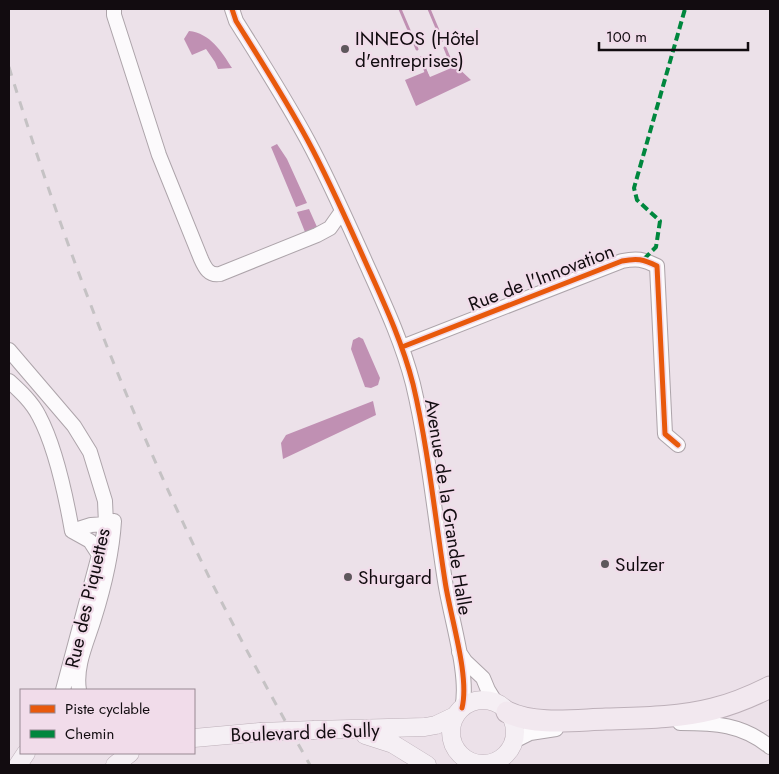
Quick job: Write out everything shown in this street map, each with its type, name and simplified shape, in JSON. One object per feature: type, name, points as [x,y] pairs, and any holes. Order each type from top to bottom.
[{"type":"highway","points":[[502,707],[523,718],[559,720],[680,715],[714,709],[736,702],[770,687]]},
{"type":"main road","points":[[480,700],[502,707],[514,728],[505,754],[489,763],[473,763],[456,748],[432,737],[390,729],[432,726],[459,712],[470,703],[480,700]]},
{"type":"main road","points":[[456,748],[451,732],[459,712]]},
{"type":"main road","name":"Boulevard de Sully","points":[[195,737],[260,732],[390,729]]},
{"type":"main road","points":[[350,730],[393,744],[427,765]]},
{"type":"main road","points":[[18,765],[26,754]]},
{"type":"main road","points":[[114,765],[129,754]]},
{"type":"street","points":[[114,9],[114,15],[159,155],[201,259],[210,273],[214,275],[220,274],[317,235],[330,228],[342,211]]},
{"type":"street","name":"Avenue de la Grande Halle","points":[[221,9],[234,15],[308,141],[394,324],[402,347],[413,384],[420,418],[448,601],[458,648],[464,692],[459,712]]},
{"type":"street","points":[[317,235],[329,233],[354,238]]},
{"type":"street","name":"Rue de l'Innovation","points":[[402,347],[622,261],[644,259],[657,266],[664,434],[678,445]]},
{"type":"street","name":"Rue des Piquettes","points":[[9,350],[33,377],[69,409],[90,436],[103,461],[111,488],[114,508],[63,689]]},
{"type":"street","points":[[9,380],[27,398],[39,416],[52,448],[72,531]]},
{"type":"street","points":[[72,531],[91,525],[109,529]]},
{"type":"street","name":"Rue des Piquettes","points":[[79,689],[78,675],[80,664],[99,602],[111,551],[109,529]]},
{"type":"street","points":[[72,531],[90,541],[100,556]]},
{"type":"street","points":[[458,648],[464,661],[483,678],[488,690],[502,707]]},
{"type":"street","points":[[505,754],[530,733],[543,730],[707,723],[721,724],[745,732],[770,748]]},
{"type":"shaded area","points":[[189,31],[203,35],[215,44],[232,68],[218,69],[206,49],[192,55],[184,39]]},
{"type":"shaded area","points":[[456,66],[471,80],[416,106],[405,80],[427,71],[430,77]]},
{"type":"shaded area","points":[[277,144],[287,159],[307,203],[296,207],[271,147]]},
{"type":"shaded area","points":[[309,209],[317,227],[305,232],[297,212]]},
{"type":"shaded area","points":[[359,337],[363,339],[380,378],[378,385],[371,388],[365,387],[351,349],[353,340]]},
{"type":"shaded area","points":[[373,401],[376,415],[283,459],[281,443],[286,435]]},
{"type":"waterway","points":[[400,9],[417,49]]},
{"type":"waterway","points":[[429,9],[442,40]]},
{"type":"waterway","points":[[445,48],[454,70]]},
{"type":"waterway","points":[[421,58],[427,75]]},
{"type":"railway","points":[[9,67],[75,264],[153,457],[212,583],[310,765]]},
{"type":"marked path","points":[[644,259],[656,247],[660,221],[637,200],[634,188],[685,9]]},
{"type":"cycle path","points":[[232,9],[236,21],[291,111],[323,171],[379,291],[403,352],[413,384],[423,432],[447,595],[461,663],[464,695],[462,708]]},
{"type":"cycle path","points":[[402,347],[622,261],[636,259],[648,262],[657,266],[665,434],[678,445]]},
{"type":"place","name":"INNEOS (Hôtel d'entreprises)","points":[[345,49]]},
{"type":"place","name":"Sulzer","points":[[605,564]]},
{"type":"place","name":"Shurgard","points":[[348,577]]}]
